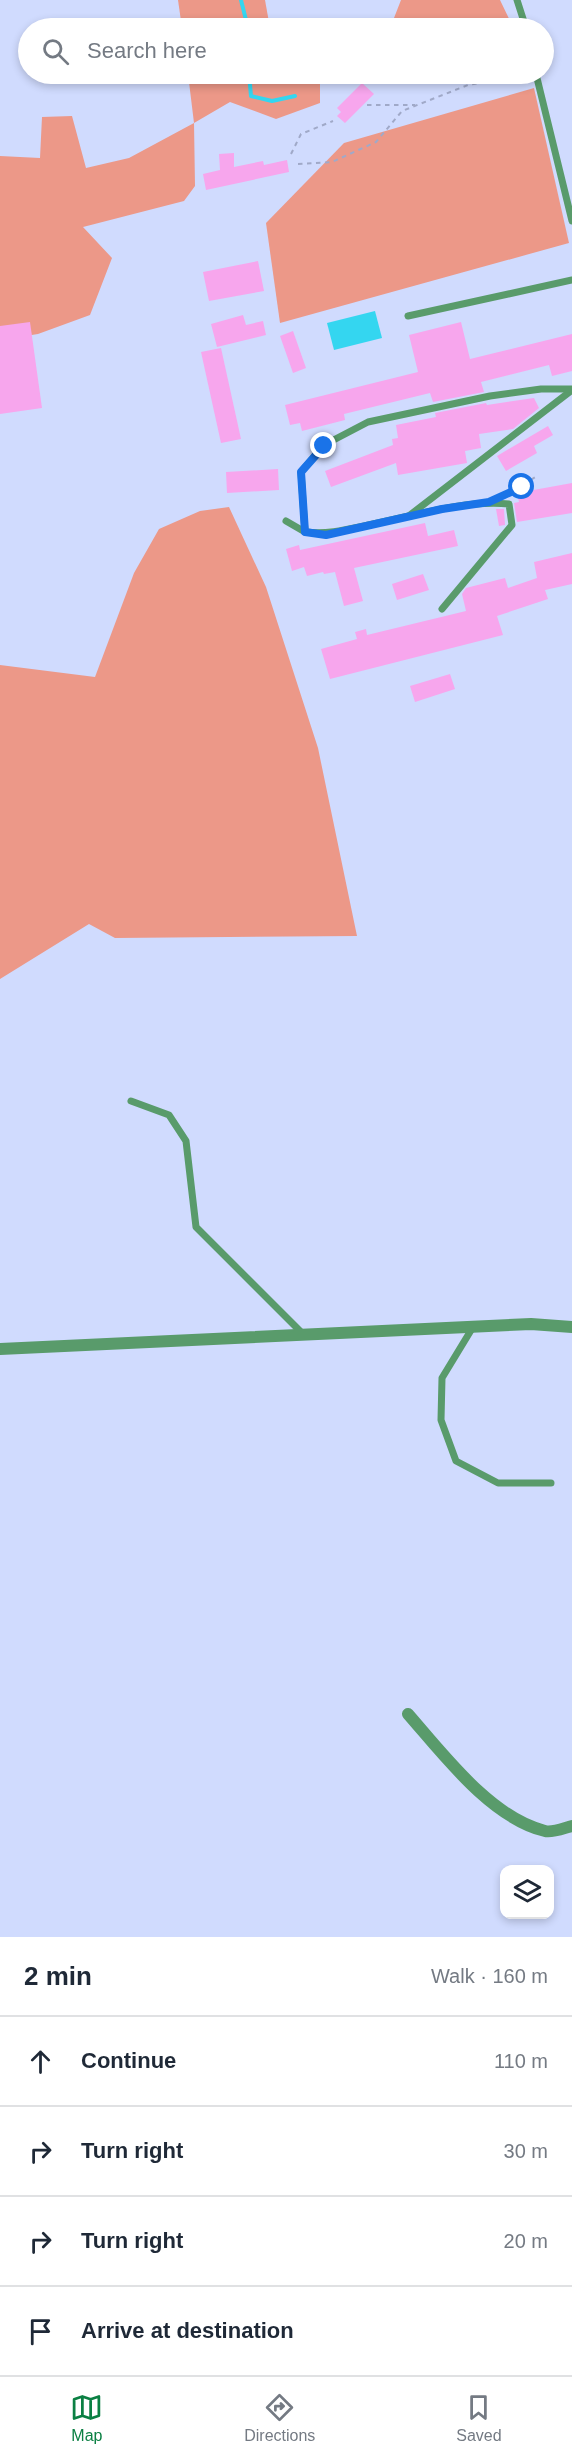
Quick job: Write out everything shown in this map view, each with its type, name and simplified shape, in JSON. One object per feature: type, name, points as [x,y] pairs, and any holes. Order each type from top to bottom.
[{"type":"street","points":[[0,1349],[531,1324],[572,1327]]},
{"type":"street","points":[[408,1714],[453,1764],[505,1814],[547,1832],[572,1826]]},
{"type":"lane","points":[[517,0],[523,18]]},
{"type":"lane","points":[[539,84],[572,221]]},
{"type":"lane","points":[[408,316],[572,279]]},
{"type":"lane","points":[[305,532],[301,472],[324,446],[368,422],[490,396],[541,389],[572,389]]},
{"type":"lane","points":[[408,517],[572,389]]},
{"type":"lane","points":[[286,521],[305,532],[326,535],[489,502],[508,504],[512,525],[442,609]]},
{"type":"lane","points":[[131,1101],[169,1114],[186,1141],[196,1227],[303,1334]]},
{"type":"lane","points":[[473,1327],[442,1378],[441,1420],[456,1461],[498,1484],[551,1483]]},
{"type":"path","points":[[298,164],[332,162],[376,142],[402,111],[474,84]]},
{"type":"path","points":[[368,105],[417,105]]},
{"type":"path","points":[[291,154],[301,134],[333,121]]},
{"type":"path","points":[[489,502],[522,487],[537,476]]},
{"type":"shaded area","points":[[178,0],[265,0],[268,18],[181,18]]},
{"type":"shaded area","points":[[401,0],[500,0],[509,18],[394,18]]},
{"type":"shaded area","points":[[189,84],[320,84],[320,103],[276,119],[230,102],[194,123]]},
{"type":"shaded area","points":[[534,88],[569,243],[280,323],[266,223],[344,143]]},
{"type":"shaded area","points":[[72,116],[86,168],[129,158],[194,123],[195,186],[184,201],[83,227],[112,258],[90,315],[38,334],[0,340],[0,156],[40,158],[42,117]]},
{"type":"shaded area","points":[[229,507],[266,587],[318,748],[357,936],[115,938],[89,924],[0,979],[0,665],[95,677],[134,573],[159,529],[200,511]]},
{"type":"water","points":[[375,311],[382,338],[334,350],[327,323]]},
{"type":"building","points":[[361,84],[374,94],[345,123],[337,116],[341,112],[337,108]]},
{"type":"building","points":[[234,153],[234,167],[263,161],[264,165],[287,160],[289,172],[206,190],[203,174],[220,170],[219,154]]},
{"type":"building","points":[[258,261],[264,291],[209,301],[203,272]]},
{"type":"building","points":[[243,315],[246,325],[263,321],[266,335],[217,347],[211,324]]},
{"type":"building","points":[[30,322],[42,408],[0,414],[0,326]]},
{"type":"building","points":[[461,322],[470,359],[572,334],[572,371],[552,376],[549,365],[481,382],[484,392],[433,402],[430,393],[344,414],[345,420],[302,431],[300,423],[290,425],[285,405],[418,372],[409,335]]},
{"type":"building","points":[[293,331],[306,368],[293,373],[280,336]]},
{"type":"building","points":[[221,348],[241,439],[221,443],[201,352]]},
{"type":"building","points":[[534,398],[539,408],[513,429],[479,434],[481,448],[465,451],[467,463],[398,475],[396,463],[331,487],[325,471],[393,445],[392,439],[398,438],[396,425],[436,417],[435,413],[486,403],[487,405]]},
{"type":"building","points":[[548,426],[553,435],[534,446],[537,453],[506,471],[497,456]]},
{"type":"building","points":[[278,469],[279,490],[227,493],[226,472]]},
{"type":"building","points":[[572,483],[572,513],[517,522],[514,503],[519,502],[517,493]]},
{"type":"building","points":[[496,509],[504,509],[505,525],[499,526]]},
{"type":"building","points":[[425,523],[428,536],[454,530],[458,546],[354,568],[363,601],[344,606],[335,572],[307,576],[304,567],[292,571],[286,549],[299,545],[300,550]]},
{"type":"building","points":[[572,553],[572,584],[545,590],[548,599],[497,616],[503,635],[330,679],[321,649],[357,639],[355,632],[366,629],[367,635],[466,611],[462,594],[466,588],[505,578],[508,588],[537,578],[534,562]]},
{"type":"building","points":[[423,574],[429,590],[397,600],[392,584]]},
{"type":"building","points":[[450,674],[455,689],[415,702],[410,686]]},
{"type":"waterway","points":[[241,0],[246,18]]},
{"type":"waterway","points":[[250,84],[251,96],[272,101],[295,96]]},
{"type":"route","points":[[324,446],[301,472],[305,532],[326,535],[442,509],[489,502],[522,487]]}]
